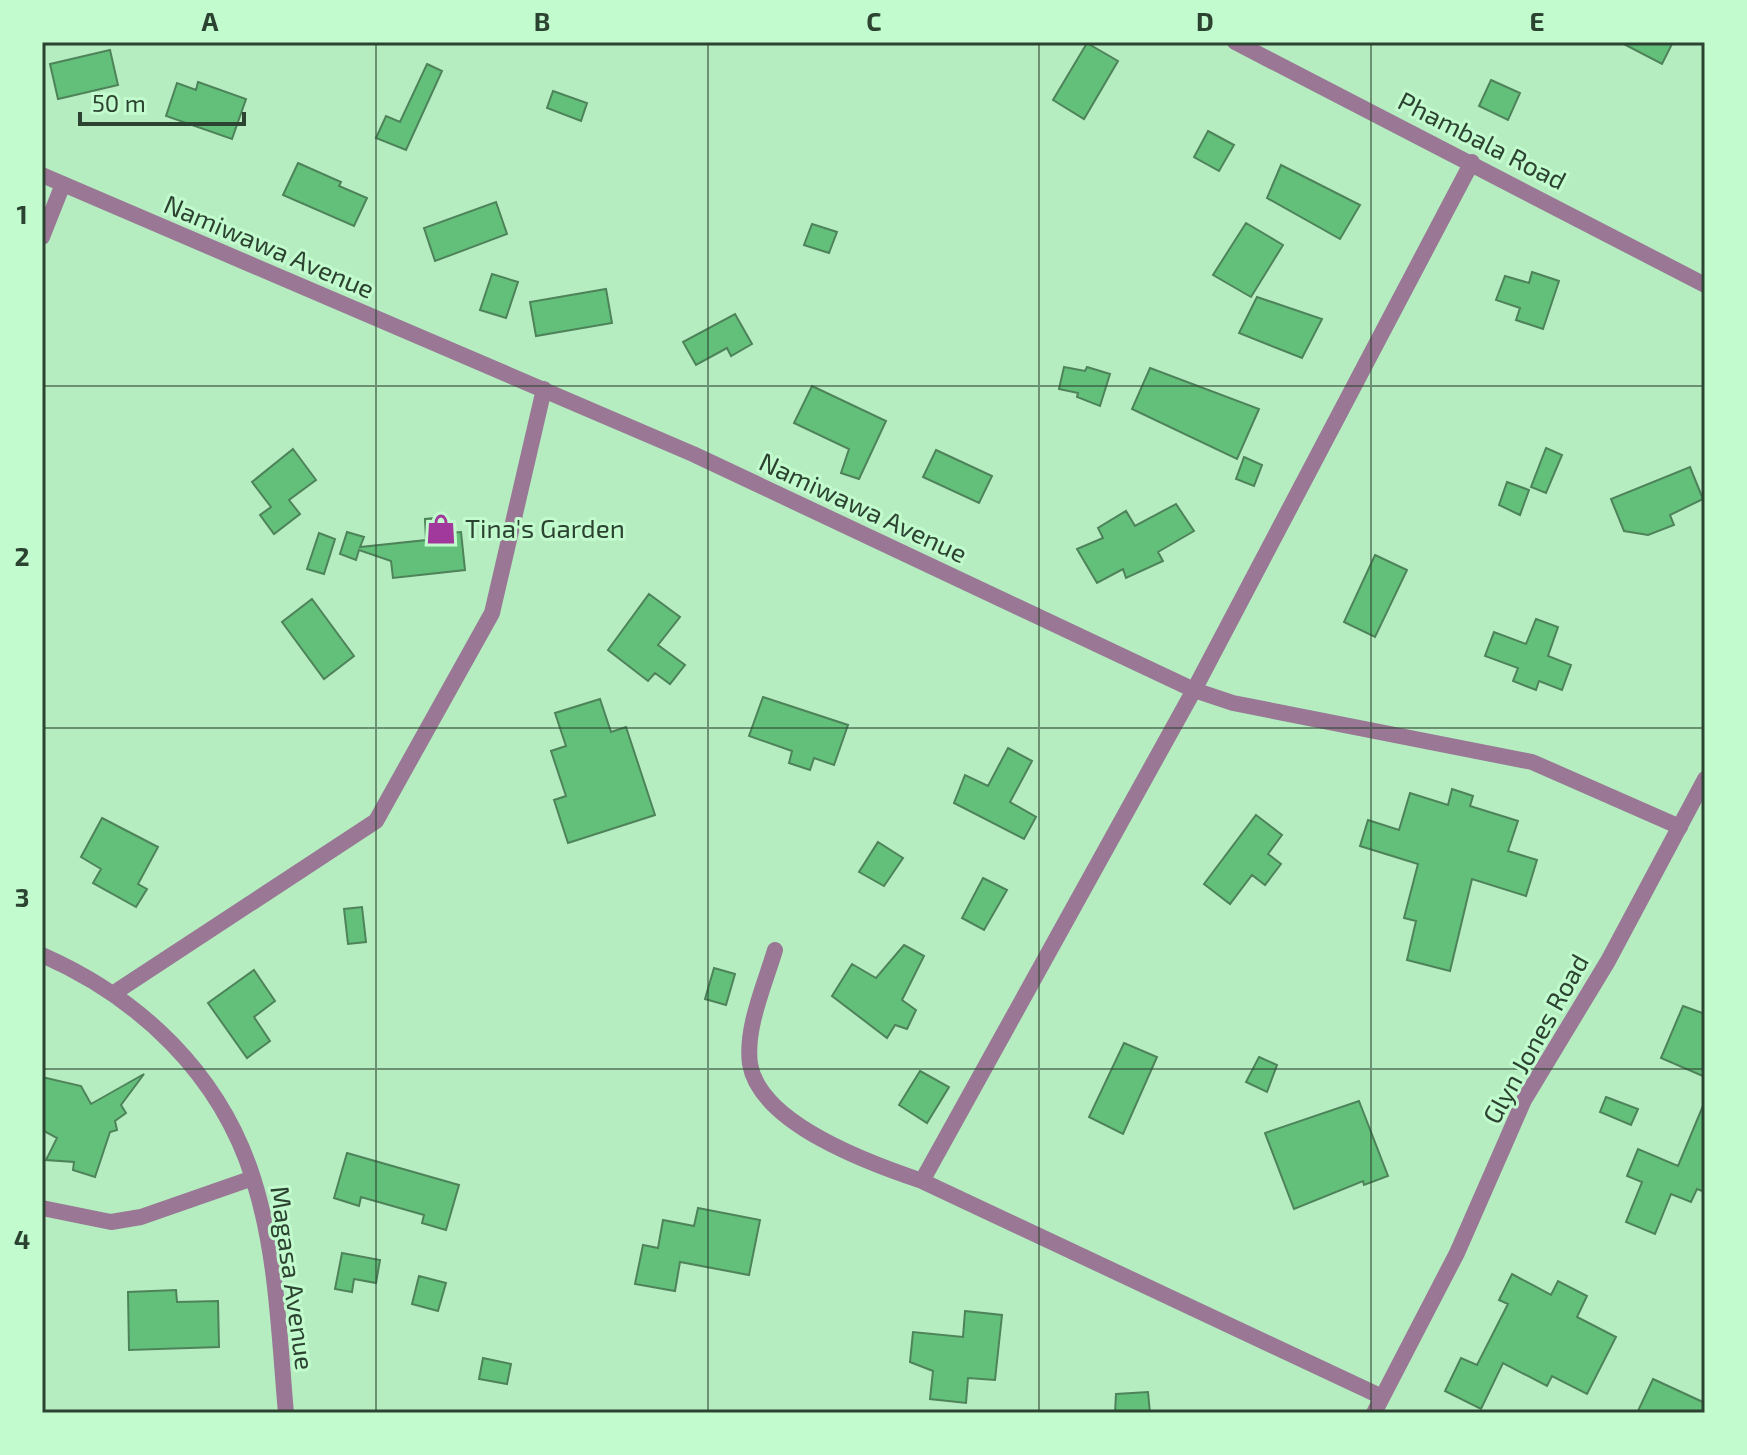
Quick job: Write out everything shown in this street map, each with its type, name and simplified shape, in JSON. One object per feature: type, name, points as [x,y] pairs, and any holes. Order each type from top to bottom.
[{"type":"street","name":"Phambala Road","points":[[1235,42],[1705,285]]},
{"type":"street","points":[[922,1181],[1194,690],[1472,162]]},
{"type":"street","name":"Namiwawa Avenue","points":[[42,175],[693,454],[1194,690],[1233,703],[1532,762],[1680,827]]},
{"type":"street","points":[[42,237],[63,184]]},
{"type":"street","points":[[114,993],[376,821],[492,613],[544,389]]},
{"type":"street","name":"Glyn Jones Road","points":[[1374,1413],[1380,1396],[1457,1253],[1524,1100],[1608,961],[1705,779]]},
{"type":"street","points":[[775,950],[751,1038],[750,1064],[759,1092],[806,1130],[880,1167],[922,1181],[1380,1396]]},
{"type":"street","name":"Magasa Avenue","points":[[42,955],[114,993],[158,1027],[189,1061],[234,1131],[253,1178],[275,1286],[286,1413]]},
{"type":"street","points":[[42,1208],[76,1218],[111,1222],[141,1217],[253,1178]]},
{"type":"building","points":[[1620,42],[1673,42],[1662,64]]},
{"type":"building","points":[[1087,43],[1118,61],[1084,119],[1053,100]]},
{"type":"building","points":[[110,50],[118,85],[58,99],[50,64]]},
{"type":"building","points":[[427,64],[442,71],[406,150],[376,138],[386,116],[400,122]]},
{"type":"building","points":[[1491,80],[1520,93],[1508,120],[1479,106]]},
{"type":"building","points":[[198,82],[246,99],[232,139],[166,116],[177,83],[196,90]]},
{"type":"building","points":[[553,91],[587,103],[581,121],[547,108]]},
{"type":"building","points":[[1208,131],[1234,145],[1219,171],[1194,157]]},
{"type":"building","points":[[298,163],[341,182],[339,186],[367,198],[354,226],[283,195]]},
{"type":"building","points":[[1281,165],[1360,205],[1340,239],[1267,198]]},
{"type":"building","points":[[496,202],[507,234],[435,261],[424,228]]},
{"type":"building","points":[[1246,223],[1283,245],[1251,297],[1213,275]]},
{"type":"building","points":[[812,224],[837,232],[829,253],[804,245]]},
{"type":"building","points":[[1532,272],[1559,281],[1543,329],[1516,320],[1520,308],[1496,300],[1505,276],[1529,283]]},
{"type":"building","points":[[492,274],[518,282],[506,318],[480,310]]},
{"type":"building","points":[[606,289],[612,323],[536,336],[530,302]]},
{"type":"building","points":[[1257,297],[1322,319],[1302,358],[1239,333]]},
{"type":"building","points":[[735,314],[752,344],[731,356],[727,348],[696,365],[683,342]]},
{"type":"building","points":[[1064,367],[1085,371],[1087,367],[1110,374],[1100,406],[1077,397],[1078,393],[1059,389]]},
{"type":"building","points":[[1150,368],[1259,409],[1237,459],[1132,409]]},
{"type":"building","points":[[812,386],[886,421],[859,479],[841,473],[849,449],[794,423]]},
{"type":"building","points":[[1546,448],[1562,455],[1546,493],[1531,487]]},
{"type":"building","points":[[293,449],[316,480],[289,500],[300,514],[274,534],[260,515],[271,507],[252,482]]},
{"type":"building","points":[[936,450],[992,476],[979,503],[923,477]]},
{"type":"building","points":[[1244,457],[1262,465],[1254,486],[1236,479]]},
{"type":"building","points":[[1690,467],[1703,499],[1670,515],[1674,525],[1648,535],[1624,531],[1611,499]]},
{"type":"building","points":[[1507,482],[1529,490],[1520,515],[1499,505]]},
{"type":"building","points":[[1176,504],[1194,531],[1158,552],[1163,561],[1126,578],[1123,569],[1097,583],[1077,549],[1103,538],[1098,528],[1126,511],[1135,526]]},
{"type":"building","points":[[447,517],[448,533],[461,532],[465,570],[393,578],[391,561],[359,550],[356,560],[340,554],[347,532],[364,537],[360,547],[426,540],[425,519]]},
{"type":"building","points":[[319,533],[335,539],[324,574],[307,569]]},
{"type":"building","points":[[1375,555],[1407,570],[1375,637],[1344,622]]},
{"type":"building","points":[[649,594],[680,617],[658,645],[685,665],[670,684],[655,673],[648,681],[608,650]]},
{"type":"building","points":[[312,599],[354,656],[324,679],[282,622]]},
{"type":"building","points":[[1536,619],[1558,627],[1548,656],[1571,665],[1562,690],[1539,681],[1536,690],[1513,681],[1518,668],[1485,656],[1494,632],[1526,644]]},
{"type":"building","points":[[763,697],[848,725],[834,765],[814,758],[810,770],[789,763],[792,751],[749,736]]},
{"type":"building","points":[[600,699],[611,732],[626,727],[655,815],[568,843],[554,800],[566,796],[551,751],[566,746],[555,713]]},
{"type":"building","points":[[1008,748],[1032,761],[1010,802],[1036,817],[1024,839],[954,803],[965,775],[988,786]]},
{"type":"building","points":[[1452,789],[1473,796],[1470,806],[1518,821],[1508,851],[1537,860],[1526,896],[1472,879],[1450,971],[1407,960],[1416,921],[1404,918],[1418,864],[1360,846],[1368,820],[1399,830],[1410,793],[1448,805]]},
{"type":"building","points":[[1256,815],[1282,835],[1268,854],[1281,864],[1265,885],[1252,875],[1230,904],[1204,884]]},
{"type":"building","points":[[102,818],[158,847],[138,884],[147,889],[136,907],[93,883],[101,869],[81,857]]},
{"type":"building","points":[[878,842],[903,858],[884,886],[859,872]]},
{"type":"building","points":[[983,878],[1007,890],[984,930],[962,918]]},
{"type":"building","points":[[362,907],[366,942],[348,944],[344,909]]},
{"type":"building","points":[[904,945],[924,956],[902,1000],[916,1010],[907,1029],[895,1025],[887,1038],[832,996],[852,964],[876,978]]},
{"type":"building","points":[[714,968],[735,974],[726,1005],[705,999]]},
{"type":"building","points":[[254,970],[275,1001],[254,1017],[270,1041],[247,1058],[208,1003]]},
{"type":"building","points":[[1683,1006],[1705,1014],[1705,1077],[1661,1058]]},
{"type":"building","points":[[1124,1043],[1157,1057],[1123,1134],[1089,1117]]},
{"type":"building","points":[[1259,1057],[1277,1065],[1267,1092],[1246,1082]]},
{"type":"building","points":[[920,1071],[949,1087],[927,1123],[899,1105]]},
{"type":"building","points":[[144,1074],[121,1105],[126,1113],[115,1121],[117,1130],[110,1132],[95,1177],[73,1170],[74,1162],[46,1160],[57,1138],[42,1130],[42,1077],[81,1086],[91,1104]]},
{"type":"building","points":[[1606,1097],[1638,1109],[1631,1125],[1600,1112]]},
{"type":"building","points":[[1359,1101],[1388,1176],[1364,1185],[1363,1181],[1294,1209],[1265,1133]]},
{"type":"building","points":[[1705,1101],[1705,1192],[1697,1189],[1691,1202],[1671,1194],[1655,1234],[1626,1222],[1642,1182],[1627,1176],[1638,1149],[1678,1166]]},
{"type":"building","points":[[347,1153],[459,1185],[446,1230],[422,1223],[424,1215],[361,1197],[359,1206],[334,1198]]},
{"type":"building","points":[[698,1208],[760,1220],[749,1275],[680,1262],[675,1291],[635,1284],[643,1245],[658,1248],[663,1220],[694,1226]]},
{"type":"building","points":[[342,1253],[380,1260],[376,1283],[354,1279],[352,1292],[335,1289]]},
{"type":"building","points":[[1512,1274],[1551,1295],[1558,1281],[1587,1296],[1577,1317],[1616,1337],[1587,1394],[1552,1376],[1547,1386],[1503,1363],[1481,1409],[1445,1391],[1461,1358],[1477,1365],[1508,1304],[1499,1300]]},
{"type":"building","points":[[419,1276],[446,1283],[438,1311],[412,1304]]},
{"type":"building","points":[[176,1290],[177,1302],[218,1301],[219,1347],[129,1350],[128,1292]]},
{"type":"building","points":[[965,1311],[1002,1315],[995,1380],[968,1378],[966,1403],[930,1399],[933,1371],[910,1362],[913,1332],[963,1337]]},
{"type":"building","points":[[483,1358],[511,1364],[507,1384],[479,1379]]},
{"type":"building","points":[[1653,1379],[1705,1403],[1705,1413],[1637,1413]]},
{"type":"building","points":[[1148,1392],[1150,1413],[1115,1413],[1116,1394]]},
{"type":"place","name":"Tina's Garden","points":[[441,529]]}]
